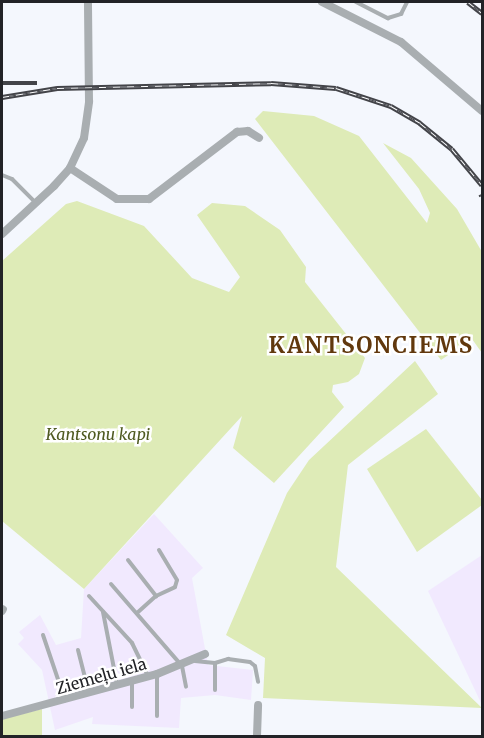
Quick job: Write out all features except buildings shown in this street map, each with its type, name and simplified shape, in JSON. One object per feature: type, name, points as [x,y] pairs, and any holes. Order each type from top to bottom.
[{"type":"street","points":[[2,234],[70,168],[87,122],[88,2]]},
{"type":"street","points":[[322,2],[401,42],[483,111]]},
{"type":"street","points":[[70,168],[117,199],[140,200],[163,190],[237,132],[248,131],[259,138]]},
{"type":"street","name":"Ziemeļu iela","points":[[2,716],[148,677],[195,661],[205,654]]},
{"type":"street","points":[[257,736],[258,705]]},
{"type":"lane","points":[[356,2],[388,18],[401,14],[407,2]]},
{"type":"lane","points":[[2,175],[12,179],[36,203]]},
{"type":"lane","points":[[137,613],[156,596],[167,593],[177,580],[159,550]]},
{"type":"lane","points":[[128,560],[156,596]]},
{"type":"lane","points":[[111,584],[182,666],[186,687]]},
{"type":"lane","points":[[89,596],[132,643],[148,677]]},
{"type":"lane","points":[[103,611],[118,685]]},
{"type":"lane","points":[[44,635],[65,700]]},
{"type":"lane","points":[[78,650],[89,693]]},
{"type":"lane","points":[[195,661],[214,663],[228,659],[250,662],[255,666],[258,682]]},
{"type":"lane","points":[[214,663],[215,690]]},
{"type":"lane","points":[[157,674],[157,716]]},
{"type":"lane","points":[[132,681],[132,707]]},
{"type":"shaded area","points":[[154,514],[203,568],[192,578],[208,665],[253,670],[251,700],[215,695],[181,698],[179,728],[92,724],[93,717],[55,730],[42,670],[18,644],[24,638],[19,632],[40,615],[56,645],[81,638],[84,589]]},
{"type":"shaded area","points":[[482,555],[482,705],[428,591]]},
{"type":"green space","points":[[263,111],[314,116],[359,136],[427,223],[430,213],[419,189],[383,143],[411,158],[457,209],[482,252],[482,353],[472,339],[441,360],[255,119]]},
{"type":"green space","name":"Kantsonu kapi","points":[[77,201],[144,226],[192,278],[229,292],[240,277],[197,215],[212,203],[245,206],[280,230],[306,267],[305,282],[365,358],[359,374],[348,382],[333,385],[332,392],[344,407],[274,483],[233,448],[242,416],[84,589],[2,521],[2,261],[66,204]]},
{"type":"green space","points":[[415,361],[438,394],[348,465],[336,567],[482,708],[263,698],[265,658],[226,635],[287,493],[309,460]]},
{"type":"green space","points":[[426,429],[482,500],[482,505],[417,552],[367,469]]},
{"type":"green space","points":[[42,709],[42,736],[2,736],[2,719]]},
{"type":"railway","points":[[468,2],[482,13]]},
{"type":"railway","points":[[2,83],[37,83]]},
{"type":"railway","points":[[2,97],[57,88],[271,83],[336,88],[391,106],[420,123],[452,149],[482,185]]},
{"type":"district","name":"KANTSONCIEMS","points":[[371,346]]}]
